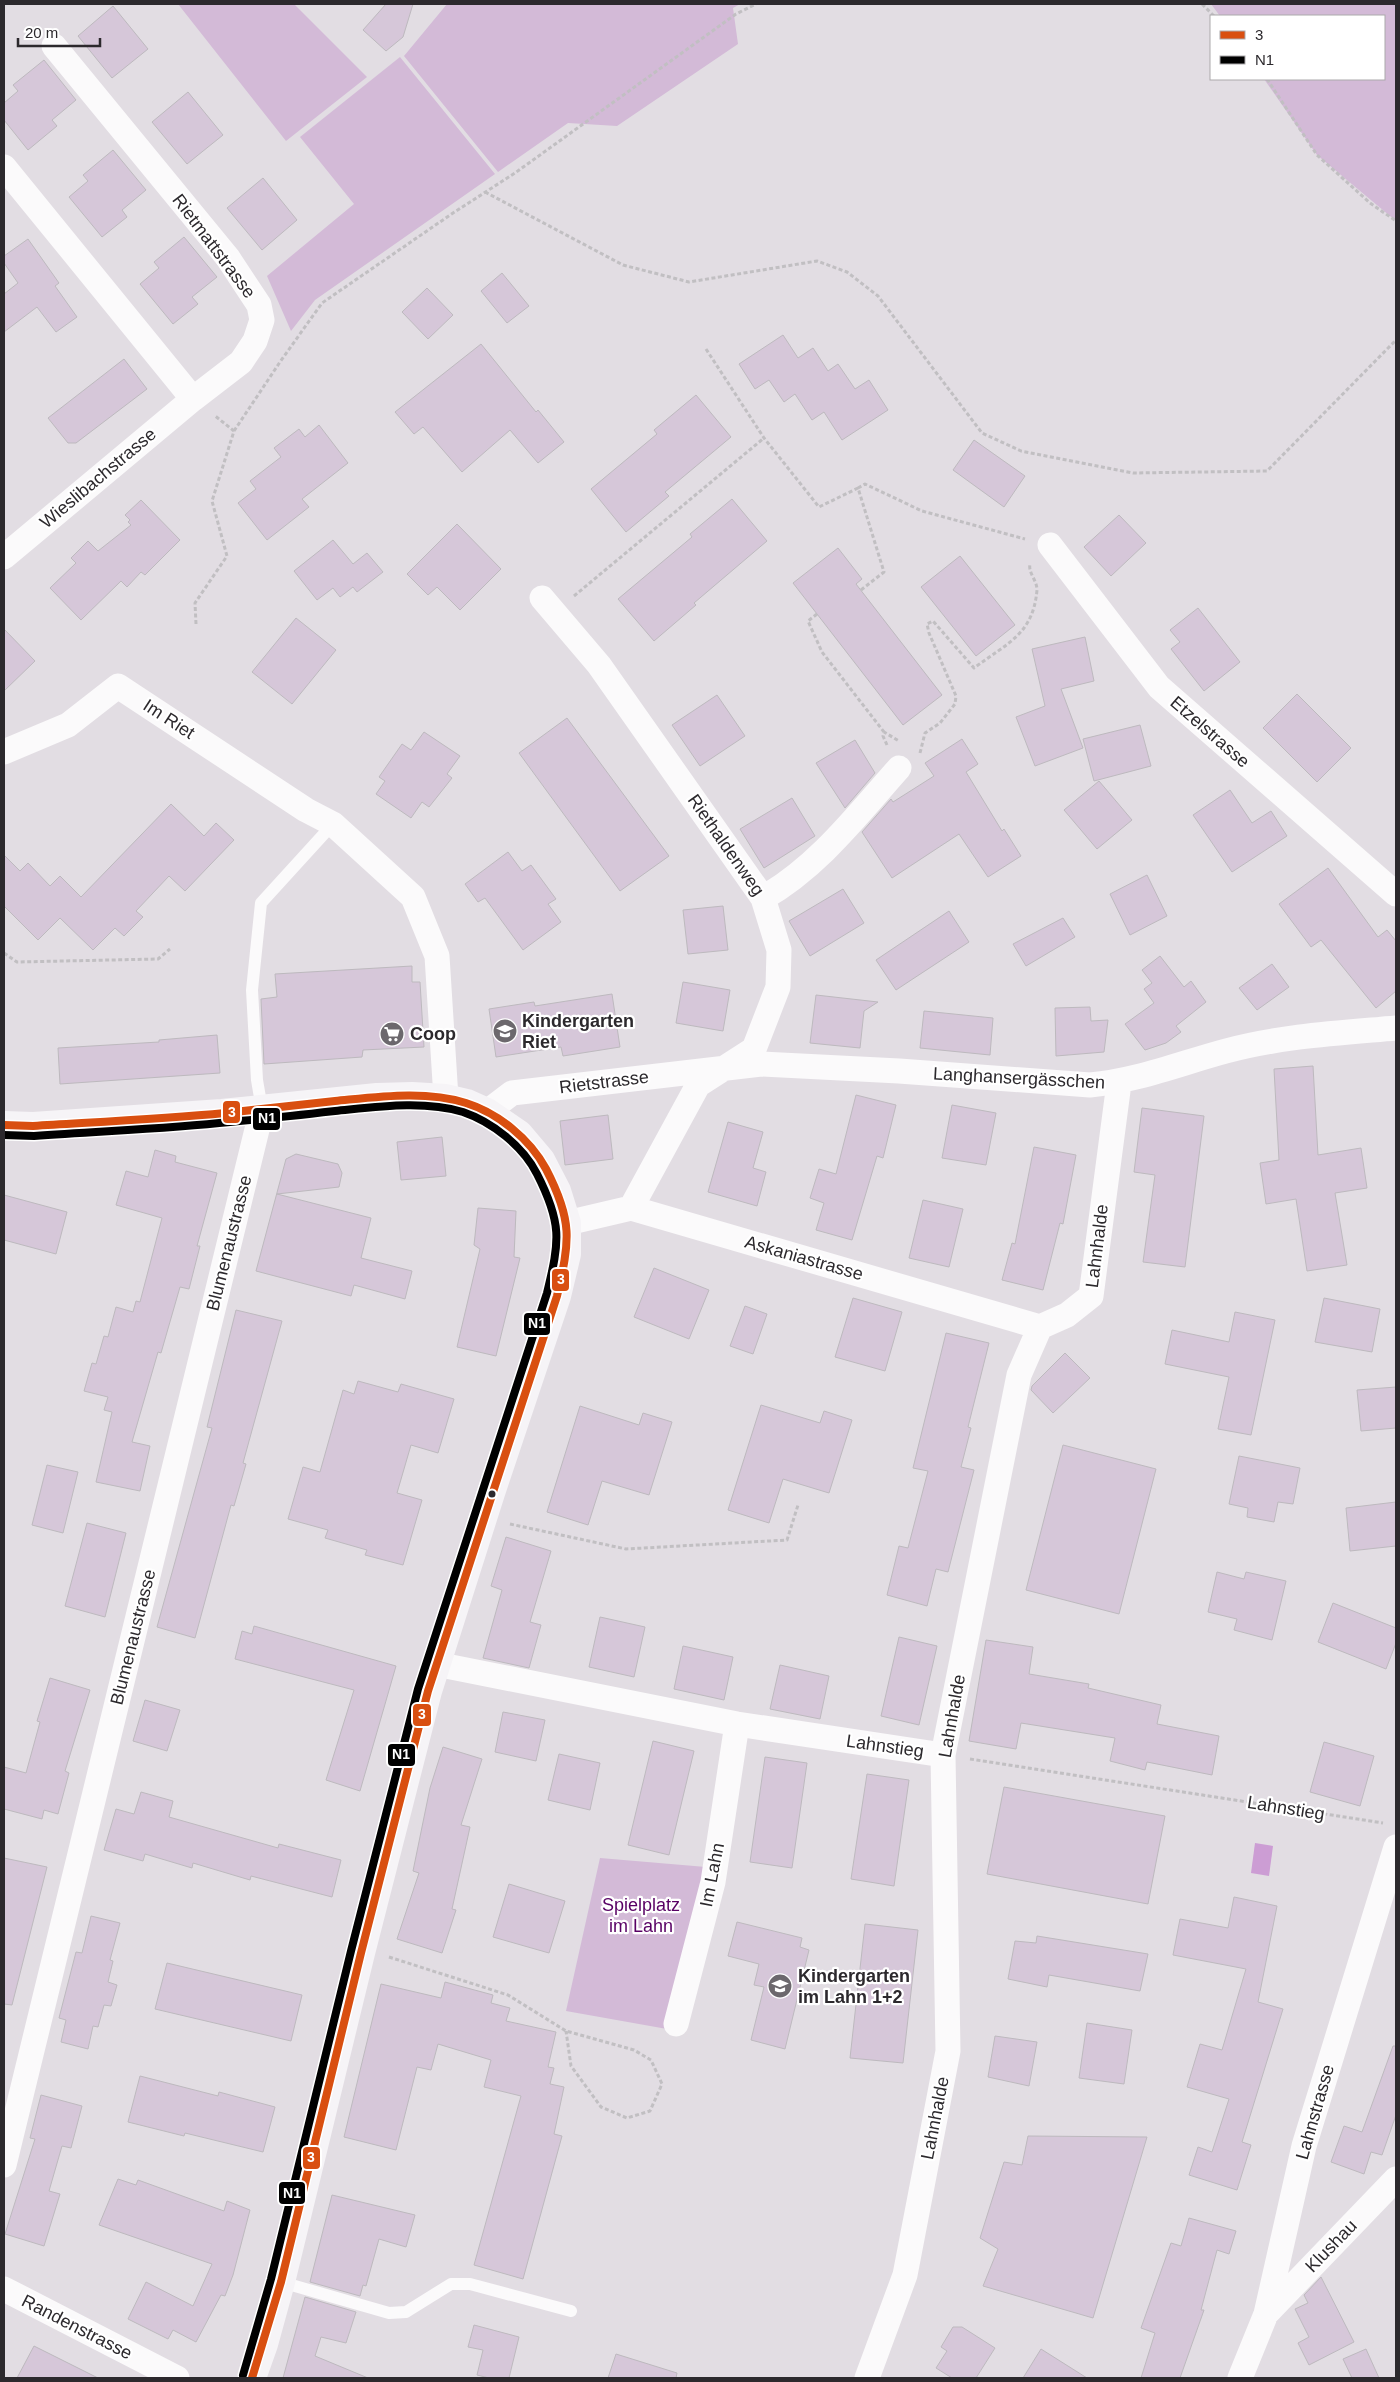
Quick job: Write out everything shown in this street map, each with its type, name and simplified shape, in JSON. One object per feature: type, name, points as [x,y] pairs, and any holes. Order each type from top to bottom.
[{"type":"street","name":"Rietmattstrasse","points":[[54,46],[228,258],[259,305],[262,320],[255,342],[241,362],[193,399]]},
{"type":"street","points":[[4,167],[193,399]]},
{"type":"street","name":"Wieslibachstrasse","points":[[4,557],[193,399]]},
{"type":"street","name":"Etzelstrasse","points":[[1050,545],[1159,687],[1396,894]]},
{"type":"street","name":"Riethaldenweg","points":[[548,605],[614,686],[764,898],[779,950],[778,987],[754,1049],[698,1085],[631,1208]]},
{"type":"street","name":"Im Riet","points":[[4,752],[68,725],[118,686],[306,810],[333,824]]},
{"type":"street","points":[[764,898],[782,888],[836,841],[907,755]]},
{"type":"street","points":[[333,824],[413,897],[436,956],[446,1098]]},
{"type":"street","name":"Langhansergässchen","points":[[726,1067],[760,1064],[899,1071],[1090,1085],[1119,1083],[1227,1051],[1292,1037],[1396,1028]]},
{"type":"street","name":"Rietstrasse","points":[[487,1112],[512,1093],[726,1067]]},
{"type":"street","name":"Lahnhalde","points":[[867,2378],[905,2274],[948,2050],[943,1755],[1020,1375],[1040,1327],[1067,1315],[1091,1296],[1119,1083]]},
{"type":"street","points":[[4,1125],[43,1125],[262,1109],[377,1097],[412,1096],[446,1098],[467,1103],[487,1112],[519,1134],[541,1160],[557,1190],[567,1222],[567,1254],[557,1296],[436,1664],[361,1953],[282,2282],[252,2378]]},
{"type":"street","name":"Blumenaustrasse","points":[[4,2164],[262,1109]]},
{"type":"street","name":"Askaniastrasse","points":[[567,1222],[631,1208],[1040,1327]]},
{"type":"street","name":"Lahnstieg","points":[[436,1664],[737,1724],[943,1755]]},
{"type":"street","name":"Im Lahn","points":[[676,2024],[713,1882],[737,1724]]},
{"type":"street","name":"Lahnstrasse","points":[[1240,2378],[1266,2314],[1304,2146],[1396,1847]]},
{"type":"street","name":"Klushau","points":[[1266,2314],[1396,2179]]},
{"type":"street","name":"Randenstrasse","points":[[4,2289],[177,2378]]},
{"type":"lane","points":[[262,1109],[257,1080],[252,990],[261,903],[333,824]]},
{"type":"lane","points":[[282,2282],[389,2313],[406,2312],[451,2284],[470,2284],[571,2311]]},
{"type":"path","points":[[196,624],[195,603],[227,556],[212,501],[234,431],[322,303],[515,173],[736,14],[756,4]]},
{"type":"path","points":[[1202,4],[1213,15]]},
{"type":"path","points":[[1268,80],[1317,155],[1370,203],[1396,221]]},
{"type":"path","points":[[485,192],[623,265],[689,282],[817,261],[847,272],[878,296],[982,434],[1021,451],[1133,473],[1266,471],[1396,340]]},
{"type":"path","points":[[706,349],[764,438],[819,507],[865,484],[922,511],[989,531],[1050,545]]},
{"type":"path","points":[[193,399],[234,431]]},
{"type":"path","points":[[548,605],[764,438]]},
{"type":"path","points":[[858,488],[884,572],[861,590]]},
{"type":"path","points":[[884,732],[883,736],[907,755],[920,753],[925,733],[940,723],[955,704],[956,696],[927,624],[933,621],[974,668],[1025,630],[1035,608],[1037,585],[1029,568],[1031,561]]},
{"type":"path","points":[[817,614],[808,621],[822,652],[884,732],[907,755]]},
{"type":"path","points":[[4,953],[16,962],[158,959],[170,949]]},
{"type":"path","points":[[483,1517],[566,1538],[626,1549],[787,1540],[798,1505]]},
{"type":"path","name":"Lahnstieg","points":[[943,1755],[1386,1824]]},
{"type":"path","points":[[361,1953],[388,1956],[508,1995],[566,2031],[634,2050],[650,2060],[662,2084],[650,2111],[627,2118],[601,2107],[571,2066],[566,2031]]},
{"type":"green space","points":[[178,4],[294,4],[367,77],[286,141]]},
{"type":"green space","points":[[447,4],[740,4],[733,8],[738,44],[617,126],[568,123],[498,172],[404,56]]},
{"type":"green space","points":[[1211,4],[1396,4],[1396,221],[1317,155],[1265,80],[1385,80],[1385,15],[1219,15]]},
{"type":"green space","points":[[400,57],[495,174],[315,300],[291,331],[267,276],[354,204],[300,137]]},
{"type":"green space","name":"Spielplatz im Lahn","points":[[600,1858],[706,1867],[667,2029],[566,2011]]},
{"type":"shaded area","points":[[1255,1843],[1273,1846],[1269,1876],[1251,1873]]},
{"type":"building","points":[[386,4],[413,4],[403,37],[386,51],[363,30]]},
{"type":"building","points":[[113,6],[148,49],[112,78],[78,36]]},
{"type":"building","points":[[44,60],[76,100],[52,120],[57,126],[28,150],[4,120],[4,103],[18,91],[13,85]]},
{"type":"building","points":[[188,92],[223,135],[187,164],[152,122]]},
{"type":"building","points":[[113,150],[146,190],[122,210],[127,217],[102,237],[69,197],[88,181],[83,175]]},
{"type":"building","points":[[263,178],[297,220],[262,250],[227,208]]},
{"type":"building","points":[[184,237],[217,277],[192,297],[198,304],[173,324],[140,284],[159,268],[154,262]]},
{"type":"building","points":[[28,239],[59,283],[55,286],[77,317],[56,332],[37,307],[4,332],[4,294],[18,283],[4,263],[4,256]]},
{"type":"building","points":[[502,273],[529,306],[507,323],[481,291]]},
{"type":"building","points":[[427,288],[453,315],[428,339],[402,312]]},
{"type":"building","points":[[783,335],[798,358],[813,348],[828,371],[838,364],[855,389],[869,380],[888,410],[842,440],[824,412],[812,420],[795,394],[784,402],[769,380],[755,389],[739,364]]},
{"type":"building","points":[[481,344],[536,412],[538,410],[564,442],[538,463],[510,430],[462,472],[423,427],[414,434],[395,412]]},
{"type":"building","points":[[124,359],[147,389],[76,443],[68,443],[48,418]]},
{"type":"building","points":[[696,395],[731,437],[665,492],[669,496],[626,532],[591,489],[657,434],[654,430]]},
{"type":"building","points":[[319,425],[348,463],[302,499],[309,507],[267,540],[238,503],[256,489],[250,481],[281,457],[274,448],[299,429],[305,437]]},
{"type":"building","points":[[974,440],[1025,476],[1004,507],[953,470]]},
{"type":"building","points":[[732,499],[767,541],[694,603],[696,605],[654,641],[618,599],[692,537],[690,534]]},
{"type":"building","points":[[141,500],[180,540],[145,575],[141,572],[127,587],[121,581],[81,620],[50,588],[76,563],[71,558],[88,541],[98,551],[131,525],[128,522],[130,520],[125,515]]},
{"type":"building","points":[[1119,515],[1146,543],[1111,576],[1084,547]]},
{"type":"building","points":[[457,524],[501,569],[460,610],[437,587],[428,595],[407,574]]},
{"type":"building","points":[[333,540],[353,564],[367,553],[383,572],[357,592],[353,587],[340,597],[333,588],[317,600],[294,571]]},
{"type":"building","points":[[838,548],[862,579],[856,584],[942,695],[903,725],[793,583]]},
{"type":"building","points":[[960,556],[1015,625],[976,656],[921,587]]},
{"type":"building","points":[[1198,608],[1240,662],[1204,691],[1171,649],[1180,642],[1170,630]]},
{"type":"building","points":[[296,618],[336,650],[292,704],[252,672]]},
{"type":"building","points":[[4,629],[35,661],[4,691]]},
{"type":"building","points":[[1085,637],[1094,681],[1061,689],[1083,748],[1035,766],[1016,717],[1045,706],[1032,649]]},
{"type":"building","points":[[1297,694],[1351,748],[1317,782],[1263,728]]},
{"type":"building","points":[[717,695],[745,736],[700,766],[672,725]]},
{"type":"building","points":[[567,718],[669,856],[620,891],[519,753]]},
{"type":"building","points":[[1140,725],[1151,766],[1094,781],[1083,739]]},
{"type":"building","points":[[424,732],[460,756],[447,774],[452,778],[437,797],[429,807],[422,802],[411,818],[376,794],[385,781],[379,777],[402,744],[411,750]]},
{"type":"building","points":[[962,739],[978,764],[966,772],[1002,831],[1004,829],[1021,856],[988,877],[959,834],[892,878],[862,832],[891,799],[893,802],[934,776],[925,763]]},
{"type":"building","points":[[855,740],[875,773],[845,808],[816,763]]},
{"type":"building","points":[[1099,781],[1132,820],[1097,849],[1064,810]]},
{"type":"building","points":[[1230,790],[1252,823],[1271,811],[1287,836],[1232,872],[1193,815]]},
{"type":"building","points":[[792,798],[815,836],[764,868],[740,829]]},
{"type":"building","points":[[171,804],[204,836],[216,823],[234,840],[185,891],[169,876],[136,911],[143,917],[124,936],[115,928],[93,950],[60,918],[38,940],[4,906],[4,855],[20,871],[28,863],[50,886],[60,876],[81,897]]},
{"type":"building","points":[[508,852],[522,871],[531,865],[556,899],[548,904],[561,922],[523,950],[485,898],[478,902],[465,884]]},
{"type":"building","points":[[1328,868],[1378,937],[1387,930],[1396,941],[1396,991],[1376,1008],[1321,940],[1311,947],[1279,904]]},
{"type":"building","points":[[1147,875],[1167,916],[1130,935],[1110,894]]},
{"type":"building","points":[[843,889],[864,923],[810,956],[789,921]]},
{"type":"building","points":[[723,906],[728,950],[688,954],[683,910]]},
{"type":"building","points":[[949,911],[969,942],[896,990],[876,960]]},
{"type":"building","points":[[1063,918],[1075,937],[1026,966],[1013,944]]},
{"type":"building","points":[[1160,956],[1184,987],[1191,981],[1206,1002],[1176,1026],[1181,1032],[1166,1043],[1145,1050],[1125,1024],[1154,1003],[1144,989],[1152,983],[1142,970]]},
{"type":"building","points":[[1272,964],[1289,987],[1257,1010],[1239,988]]},
{"type":"building","points":[[412,966],[412,982],[420,982],[424,1047],[363,1050],[362,1057],[264,1064],[261,999],[277,997],[275,974]]},
{"type":"building","points":[[683,982],[730,990],[723,1031],[676,1023]]},
{"type":"building","points":[[612,994],[620,1047],[563,1056],[561,1047],[496,1057],[489,1009],[534,1002],[535,1006]]},
{"type":"building","points":[[816,995],[878,1002],[864,1011],[860,1048],[810,1043]]},
{"type":"building","points":[[1090,1007],[1091,1021],[1108,1020],[1104,1052],[1056,1056],[1055,1008]]},
{"type":"building","points":[[924,1011],[993,1018],[990,1055],[920,1048]]},
{"type":"building","points":[[217,1035],[220,1073],[60,1084],[58,1048],[159,1042],[159,1040]]},
{"type":"building","points":[[1313,1066],[1318,1155],[1361,1148],[1367,1188],[1335,1193],[1347,1265],[1307,1271],[1296,1199],[1266,1204],[1260,1163],[1279,1160],[1274,1069]]},
{"type":"building","points":[[856,1095],[896,1105],[883,1158],[877,1156],[852,1240],[816,1230],[824,1203],[810,1198],[819,1169],[836,1174]]},
{"type":"building","points":[[952,1105],[996,1113],[986,1165],[942,1158]]},
{"type":"building","points":[[1142,1108],[1204,1116],[1185,1267],[1143,1262],[1155,1175],[1134,1172]]},
{"type":"building","points":[[608,1115],[613,1159],[565,1165],[560,1121]]},
{"type":"building","points":[[728,1122],[763,1132],[753,1168],[766,1172],[757,1206],[708,1192]]},
{"type":"building","points":[[442,1137],[446,1176],[401,1180],[397,1142]]},
{"type":"building","points":[[1034,1147],[1076,1155],[1063,1224],[1060,1223],[1043,1290],[1002,1280],[1012,1243],[1015,1244]]},
{"type":"building","points":[[155,1150],[176,1156],[175,1162],[217,1173],[197,1246],[200,1246],[189,1289],[180,1287],[161,1353],[158,1352],[132,1442],[150,1446],[140,1491],[96,1482],[112,1412],[104,1410],[108,1397],[84,1391],[92,1363],[96,1364],[104,1336],[108,1337],[116,1307],[133,1312],[136,1301],[140,1302],[162,1218],[116,1205],[126,1171],[148,1177]]},
{"type":"building","points":[[296,1154],[338,1164],[342,1173],[339,1187],[277,1194],[371,1218],[361,1258],[412,1271],[405,1299],[354,1285],[351,1296],[256,1271],[286,1159]]},
{"type":"building","points":[[4,1195],[67,1212],[56,1254],[4,1240]]},
{"type":"building","points":[[923,1200],[963,1209],[949,1267],[909,1258]]},
{"type":"building","points":[[478,1208],[516,1211],[514,1257],[520,1258],[496,1356],[457,1347],[480,1249],[474,1245]]},
{"type":"building","points":[[654,1268],[709,1290],[689,1339],[634,1317]]},
{"type":"building","points":[[853,1298],[902,1312],[885,1371],[835,1357]]},
{"type":"building","points":[[1324,1298],[1380,1309],[1372,1352],[1315,1342]]},
{"type":"building","points":[[745,1306],[767,1314],[753,1354],[730,1346]]},
{"type":"building","points":[[236,1310],[282,1321],[243,1463],[246,1464],[234,1506],[231,1505],[195,1638],[157,1627],[212,1428],[207,1427]]},
{"type":"building","points":[[1235,1312],[1275,1320],[1251,1435],[1218,1429],[1229,1377],[1165,1364],[1172,1330],[1229,1342]]},
{"type":"building","points":[[946,1333],[989,1343],[968,1427],[971,1428],[961,1467],[974,1470],[948,1572],[936,1569],[927,1606],[887,1595],[899,1546],[908,1548],[928,1471],[913,1468]]},
{"type":"building","points":[[1065,1353],[1090,1378],[1053,1413],[1031,1390],[1032,1386]]},
{"type":"building","points":[[358,1381],[398,1392],[401,1384],[454,1399],[438,1453],[411,1445],[397,1493],[422,1500],[403,1565],[365,1555],[367,1550],[325,1538],[328,1530],[288,1519],[303,1467],[320,1472],[343,1390],[354,1394]]},
{"type":"building","points":[[1396,1387],[1396,1428],[1361,1431],[1357,1390]]},
{"type":"building","points":[[761,1405],[820,1423],[824,1411],[852,1420],[829,1493],[783,1479],[769,1523],[728,1510]]},
{"type":"building","points":[[580,1406],[639,1425],[643,1413],[672,1422],[649,1495],[602,1481],[588,1525],[547,1512]]},
{"type":"building","points":[[1063,1445],[1156,1469],[1119,1614],[1026,1590]]},
{"type":"building","points":[[1239,1456],[1300,1468],[1293,1504],[1278,1502],[1274,1522],[1247,1517],[1248,1508],[1229,1504]]},
{"type":"building","points":[[47,1465],[78,1472],[63,1533],[32,1525]]},
{"type":"building","points":[[1396,1502],[1396,1546],[1350,1551],[1346,1508]]},
{"type":"building","points":[[87,1523],[126,1533],[105,1617],[65,1606]]},
{"type":"building","points":[[506,1537],[551,1551],[530,1622],[541,1625],[529,1668],[483,1658],[502,1590],[491,1586]]},
{"type":"building","points":[[1217,1572],[1244,1579],[1246,1572],[1286,1581],[1272,1640],[1234,1630],[1237,1619],[1208,1612]]},
{"type":"building","points":[[1333,1603],[1396,1628],[1396,1643],[1386,1669],[1318,1642]]},
{"type":"building","points":[[600,1617],[645,1627],[634,1677],[589,1667]]},
{"type":"building","points":[[254,1626],[396,1666],[360,1791],[326,1780],[354,1690],[235,1659],[242,1631],[252,1634]]},
{"type":"building","points":[[899,1637],[937,1646],[919,1725],[881,1716]]},
{"type":"building","points":[[986,1640],[1033,1647],[1029,1674],[1089,1684],[1088,1688],[1161,1705],[1157,1724],[1219,1736],[1212,1775],[1147,1762],[1145,1770],[1110,1761],[1115,1738],[1021,1723],[1016,1749],[969,1741]]},
{"type":"building","points":[[683,1646],[733,1657],[724,1700],[674,1689]]},
{"type":"building","points":[[780,1665],[829,1676],[820,1719],[770,1709]]},
{"type":"building","points":[[50,1678],[90,1690],[65,1771],[69,1773],[58,1814],[44,1810],[42,1819],[4,1809],[4,1767],[26,1773],[40,1722],[37,1721]]},
{"type":"building","points":[[145,1700],[180,1710],[167,1751],[133,1741]]},
{"type":"building","points":[[503,1712],[545,1720],[536,1761],[495,1752]]},
{"type":"building","points":[[653,1741],[694,1751],[669,1855],[628,1845]]},
{"type":"building","points":[[1324,1742],[1374,1756],[1360,1806],[1310,1792]]},
{"type":"building","points":[[443,1747],[482,1759],[461,1825],[470,1827],[452,1909],[456,1910],[442,1953],[397,1939],[419,1873],[413,1871],[430,1788]]},
{"type":"building","points":[[559,1754],[600,1763],[590,1810],[548,1800]]},
{"type":"building","points":[[765,1757],[807,1763],[792,1868],[750,1862]]},
{"type":"building","points":[[867,1774],[909,1780],[894,1886],[851,1879]]},
{"type":"building","points":[[1004,1787],[1165,1816],[1148,1904],[987,1874]]},
{"type":"building","points":[[141,1792],[173,1801],[169,1817],[278,1848],[279,1844],[341,1860],[332,1897],[251,1876],[250,1880],[193,1863],[192,1868],[145,1854],[143,1861],[104,1850],[116,1809],[134,1814]]},
{"type":"building","points":[[4,1858],[47,1867],[12,2005],[4,2004]]},
{"type":"building","points":[[509,1884],[565,1901],[549,1953],[493,1937]]},
{"type":"building","points":[[1234,1897],[1277,1906],[1258,2002],[1283,2009],[1242,2142],[1251,2145],[1237,2190],[1189,2175],[1198,2147],[1212,2152],[1229,2099],[1187,2087],[1200,2044],[1222,2050],[1246,1969],[1173,1955],[1180,1919],[1228,1928]]},
{"type":"building","points":[[91,1916],[120,1923],[110,1960],[113,1961],[108,1982],[117,1985],[111,2006],[104,2005],[98,2027],[93,2026],[88,2049],[61,2042],[66,2020],[59,2018],[76,1952],[82,1953]]},
{"type":"building","name":"Kindergarten im Lahn 1+2","points":[[737,1922],[802,1938],[800,1947],[809,1950],[785,2049],[751,2040],[764,1987],[754,1985],[759,1964],[728,1956]]},
{"type":"building","points":[[865,1924],[918,1930],[903,2063],[850,2058]]},
{"type":"building","points":[[1037,1936],[1148,1954],[1140,1991],[1049,1975],[1047,1987],[1008,1979],[1015,1941],[1036,1943]]},
{"type":"building","points":[[167,1963],[302,1995],[291,2041],[155,2009]]},
{"type":"building","points":[[445,1982],[493,1995],[491,2003],[510,2008],[506,2021],[556,2032],[548,2067],[554,2068],[550,2084],[564,2087],[554,2134],[562,2136],[523,2279],[474,2265],[521,2096],[484,2087],[491,2060],[438,2044],[431,2070],[417,2067],[396,2150],[344,2137],[381,1984],[441,1998]]},
{"type":"building","points":[[1087,2023],[1132,2030],[1124,2084],[1079,2078]]},
{"type":"building","points":[[995,2036],[1037,2042],[1029,2086],[988,2077]]},
{"type":"building","points":[[1393,2046],[1396,2046],[1396,2115],[1382,2155],[1371,2152],[1364,2174],[1331,2162],[1344,2126],[1362,2132]]},
{"type":"building","points":[[140,2076],[218,2096],[219,2092],[275,2107],[263,2152],[185,2133],[184,2136],[128,2122]]},
{"type":"building","points":[[41,2095],[82,2106],[71,2148],[62,2146],[49,2191],[60,2194],[44,2246],[5,2234],[35,2139],[30,2138]]},
{"type":"building","points":[[1028,2136],[1147,2137],[1093,2318],[983,2286],[998,2249],[980,2238],[1004,2162],[1022,2165]]},
{"type":"building","points":[[118,2179],[136,2185],[138,2180],[224,2211],[227,2201],[250,2210],[233,2275],[225,2296],[221,2295],[196,2342],[173,2330],[168,2339],[128,2319],[146,2282],[193,2306],[212,2264],[99,2225]]},
{"type":"building","points":[[332,2195],[415,2215],[406,2247],[379,2239],[366,2286],[363,2285],[360,2296],[310,2282]]},
{"type":"building","points":[[1189,2218],[1236,2231],[1229,2254],[1217,2250],[1201,2310],[1204,2310],[1180,2378],[1141,2378],[1155,2333],[1141,2328],[1171,2243],[1181,2246]]},
{"type":"building","points":[[1321,2277],[1354,2342],[1309,2365],[1298,2343],[1309,2337],[1295,2309],[1308,2303],[1304,2295]]},
{"type":"building","points":[[305,2297],[356,2312],[346,2343],[321,2337],[315,2356],[368,2378],[283,2378]]},
{"type":"building","points":[[474,2325],[519,2337],[509,2378],[489,2378],[477,2375],[483,2350],[468,2347]]},
{"type":"building","points":[[953,2327],[962,2327],[995,2348],[976,2378],[952,2378],[936,2368],[947,2351],[941,2347]]},
{"type":"building","points":[[34,2346],[98,2378],[17,2378]]},
{"type":"building","points":[[1041,2349],[1087,2378],[1023,2378]]},
{"type":"building","points":[[1366,2349],[1379,2378],[1352,2378],[1343,2359]]},
{"type":"building","points":[[616,2354],[677,2373],[676,2378],[608,2378]]},
{"type":"transit line","name":"3","points":[[4,1125],[33,1126],[177,1117],[384,1096],[418,1096],[450,1099],[478,1107],[490,1113],[512,1128],[531,1147],[546,1169],[555,1187],[565,1217],[565,1260],[557,1296],[428,1691],[361,1953],[281,2282],[252,2378]]},
{"type":"transit line","name":"N1","points":[[4,1135],[34,1136],[181,1126],[383,1106],[416,1105],[448,1108],[474,1116],[485,1122],[506,1136],[524,1154],[537,1174],[555,1219],[556,1245],[547,1293],[418,1689],[351,1951],[271,2279],[243,2375]]},
{"type":"place","name":"Kindergarten Riet","points":[[505,1031]]},
{"type":"place","name":"Coop","points":[[392,1034]]},
{"type":"place","name":"Kindergarten im Lahn 1+2","points":[[780,1986]]}]
